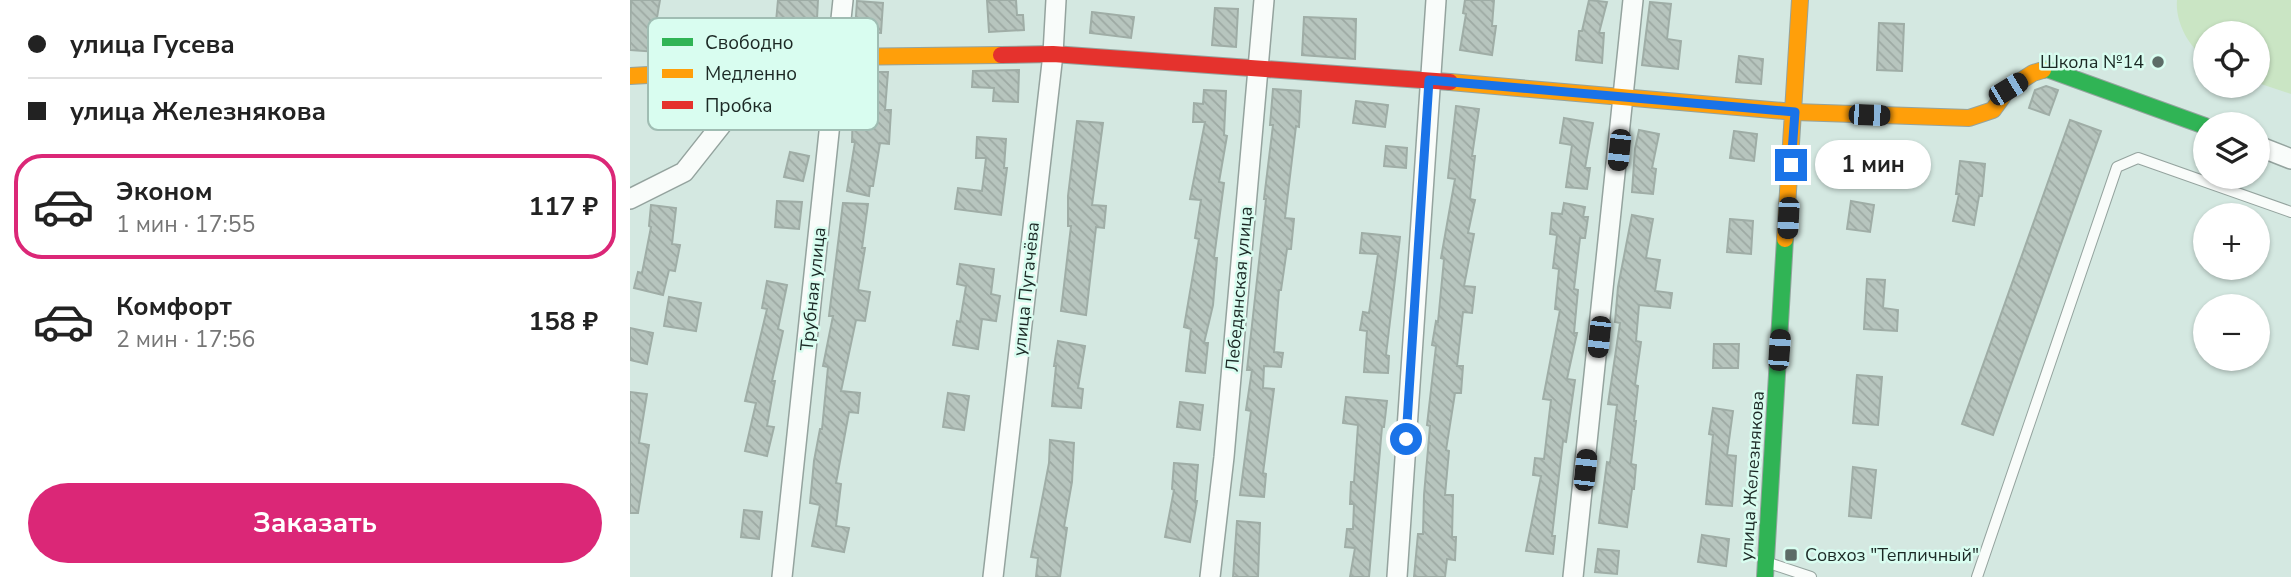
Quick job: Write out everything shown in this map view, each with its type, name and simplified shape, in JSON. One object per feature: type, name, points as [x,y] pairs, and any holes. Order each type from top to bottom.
[{"type":"street","name":"Трубная улица","points":[[841,18],[843,0]]},
{"type":"street","name":"улица Пугачёва","points":[[993,577],[1053,54],[1056,0]]},
{"type":"street","name":"Лебедянская улица","points":[[1210,577],[1224,457],[1264,0]]},
{"type":"street","points":[[1396,577],[1436,0]]},
{"type":"street","points":[[1573,577],[1633,0]]},
{"type":"street","name":"улица Железнякова","points":[[1766,569],[1800,0]]},
{"type":"street","points":[[878,56],[1053,54],[1429,80],[1795,112],[1969,118],[1993,110],[2008,89],[2033,73],[2047,69],[2193,122]]},
{"type":"street","points":[[630,76],[648,75]]},
{"type":"street","points":[[630,199],[684,172],[717,130]]},
{"type":"street","name":"Трубная улица","points":[[782,577],[829,130]]},
{"type":"street","points":[[2270,151],[2291,159]]},
{"type":"lane","points":[[1977,577],[2117,167],[2138,158],[2291,212]]},
{"type":"lane","points":[[1766,569],[1811,577]]},
{"type":"green space","points":[[2177,0],[2291,0],[2291,94],[2270,87],[2270,21],[2193,21],[2193,46],[2180,24]]},
{"type":"building","points":[[631,0],[660,0],[657,18],[648,18],[648,51],[630,50]]},
{"type":"building","points":[[778,0],[818,0],[817,18],[776,18]]},
{"type":"building","points":[[987,0],[1016,0],[1017,15],[1023,15],[1024,30],[989,32]]},
{"type":"building","points":[[1465,0],[1494,0],[1492,26],[1496,26],[1492,55],[1460,50],[1466,14],[1463,13]]},
{"type":"building","points":[[1589,0],[1607,2],[1599,33],[1604,33],[1602,63],[1576,60],[1579,31],[1582,31]]},
{"type":"building","points":[[857,1],[883,3],[881,33],[878,33],[878,18],[856,18]]},
{"type":"building","points":[[1650,2],[1671,4],[1667,39],[1681,41],[1678,69],[1642,65]]},
{"type":"building","points":[[1215,8],[1238,9],[1236,47],[1212,45]]},
{"type":"building","points":[[1092,12],[1134,17],[1131,38],[1090,33]]},
{"type":"building","points":[[1304,17],[1356,19],[1355,59],[1302,55]]},
{"type":"building","points":[[1879,23],[1904,24],[1902,71],[1877,70]]},
{"type":"building","points":[[1739,56],[1763,59],[1761,84],[1736,82]]},
{"type":"building","points":[[1019,70],[1018,102],[993,101],[994,88],[972,87],[973,71]]},
{"type":"building","points":[[878,72],[888,72],[885,110],[891,110],[889,144],[880,143],[869,196],[847,191],[855,142],[852,142],[852,130],[878,130]]},
{"type":"building","points":[[2046,86],[2058,90],[2049,115],[2029,108],[2035,90]]},
{"type":"building","points":[[1273,89],[1301,91],[1299,127],[1296,126],[1285,218],[1294,219],[1291,249],[1287,249],[1279,290],[1274,352],[1283,353],[1281,367],[1264,366],[1263,388],[1274,389],[1263,473],[1266,474],[1264,497],[1240,495],[1251,411],[1246,410],[1252,370],[1247,370],[1273,125],[1270,125]]},
{"type":"building","points":[[1204,90],[1226,91],[1224,135],[1227,136],[1219,182],[1224,183],[1214,258],[1217,258],[1213,305],[1204,343],[1208,343],[1205,373],[1186,371],[1191,329],[1184,327],[1199,239],[1195,238],[1201,200],[1190,199],[1205,122],[1193,122],[1194,103],[1203,104]]},
{"type":"building","points":[[1356,101],[1388,105],[1385,127],[1353,123]]},
{"type":"building","points":[[1456,106],[1479,109],[1472,156],[1475,156],[1470,199],[1475,200],[1468,233],[1474,234],[1464,286],[1475,287],[1472,313],[1463,312],[1457,366],[1463,366],[1461,393],[1455,393],[1446,450],[1449,451],[1445,495],[1453,495],[1452,537],[1456,537],[1455,560],[1447,559],[1445,577],[1414,577],[1418,534],[1423,534],[1430,426],[1427,425],[1436,346],[1432,345],[1436,321],[1438,322],[1444,259],[1441,258],[1455,179],[1448,178]]},
{"type":"building","points":[[1564,118],[1593,123],[1585,168],[1590,168],[1587,189],[1566,187],[1572,145],[1560,143]]},
{"type":"building","points":[[2070,120],[2101,131],[1993,435],[1962,424]]},
{"type":"building","points":[[1077,121],[1103,123],[1092,205],[1106,206],[1104,228],[1096,227],[1086,315],[1061,311],[1071,226],[1068,226],[1068,196]]},
{"type":"building","points":[[1639,130],[1659,134],[1652,168],[1656,169],[1653,194],[1632,192]]},
{"type":"building","points":[[1734,131],[1757,134],[1754,161],[1730,158]]},
{"type":"building","points":[[977,137],[1006,139],[1004,168],[1007,168],[1001,215],[955,209],[958,188],[982,191],[986,158],[976,158]]},
{"type":"building","points":[[1386,146],[1407,148],[1406,168],[1384,166]]},
{"type":"building","points":[[1853,148],[1875,151],[1871,175],[1850,172]]},
{"type":"building","points":[[790,152],[809,156],[803,181],[784,177]]},
{"type":"building","points":[[1960,161],[1985,164],[1982,196],[1979,196],[1974,225],[1953,221],[1959,194],[1956,194]]},
{"type":"building","points":[[777,201],[802,202],[799,229],[775,227]]},
{"type":"building","points":[[1851,201],[1874,205],[1870,232],[1847,229]]},
{"type":"building","points":[[843,203],[868,204],[862,248],[865,248],[858,290],[870,292],[865,321],[856,320],[841,391],[860,393],[858,413],[849,412],[836,483],[841,484],[836,526],[849,528],[844,552],[812,546],[820,505],[810,503],[814,461],[822,429],[828,367],[823,366],[833,316],[829,316]]},
{"type":"building","points":[[1564,203],[1585,207],[1583,217],[1588,217],[1585,238],[1580,238],[1574,289],[1578,290],[1574,333],[1577,333],[1567,379],[1575,380],[1566,442],[1563,441],[1552,536],[1555,536],[1553,554],[1526,551],[1541,476],[1533,475],[1535,458],[1544,459],[1551,400],[1543,399],[1560,310],[1555,309],[1559,269],[1553,268],[1557,235],[1550,234],[1552,213],[1562,214]]},
{"type":"building","points":[[651,205],[676,208],[672,244],[680,245],[675,271],[669,270],[663,295],[634,288],[638,272],[642,273],[651,227]]},
{"type":"building","points":[[1632,215],[1653,219],[1646,258],[1660,260],[1655,291],[1672,293],[1670,308],[1639,305],[1636,341],[1641,342],[1635,385],[1638,386],[1631,464],[1636,465],[1627,527],[1599,523],[1617,405],[1608,404],[1620,323],[1615,322],[1618,287]]},
{"type":"building","points":[[1730,219],[1753,221],[1751,254],[1727,252]]},
{"type":"building","points":[[1362,233],[1400,237],[1386,355],[1389,356],[1388,373],[1364,372],[1367,331],[1360,330],[1363,312],[1369,313],[1378,254],[1360,253]]},
{"type":"building","points":[[960,264],[994,269],[991,294],[1000,296],[996,321],[982,319],[978,349],[953,345],[966,286],[957,284]]},
{"type":"building","points":[[1867,279],[1885,280],[1883,308],[1898,310],[1897,331],[1864,329]]},
{"type":"building","points":[[767,281],[787,285],[778,329],[783,331],[772,381],[775,381],[767,426],[774,427],[767,456],[745,451],[756,403],[745,401],[767,309],[762,308]]},
{"type":"building","points":[[669,297],[701,303],[696,331],[664,326]]},
{"type":"building","points":[[630,328],[653,333],[647,364],[630,360]]},
{"type":"building","points":[[1058,341],[1085,346],[1078,388],[1083,389],[1081,408],[1052,406]]},
{"type":"building","points":[[1714,344],[1739,344],[1738,368],[1713,368]]},
{"type":"building","points":[[1857,375],[1882,377],[1878,425],[1853,423]]},
{"type":"building","points":[[630,392],[647,394],[639,443],[649,445],[638,513],[630,513]]},
{"type":"building","points":[[948,393],[969,396],[964,430],[943,427]]},
{"type":"building","points":[[1346,397],[1387,401],[1382,427],[1369,577],[1350,577],[1355,548],[1345,547],[1347,529],[1353,529],[1351,482],[1354,482],[1358,425],[1343,423]]},
{"type":"building","points":[[1180,402],[1203,405],[1200,430],[1177,427]]},
{"type":"building","points":[[1713,408],[1733,411],[1727,455],[1736,456],[1732,506],[1706,504]]},
{"type":"building","points":[[1050,440],[1074,443],[1072,482],[1064,527],[1067,528],[1060,577],[1036,577],[1038,558],[1031,557],[1049,463]]},
{"type":"building","points":[[1174,463],[1198,465],[1197,501],[1190,542],[1165,537],[1174,490]]},
{"type":"building","points":[[1853,467],[1876,470],[1871,518],[1849,516]]},
{"type":"building","points":[[744,510],[762,512],[759,539],[741,537]]},
{"type":"building","points":[[1237,521],[1260,523],[1258,577],[1233,577]]},
{"type":"building","points":[[1702,535],[1729,539],[1726,566],[1698,562]]},
{"type":"building","points":[[1598,549],[1619,551],[1617,574],[1595,572]]},
{"type":"traffic: fast","points":[[2043,70],[2047,69],[2193,122]]},
{"type":"traffic: fast","points":[[1765,577],[1785,239]]},
{"type":"traffic: slow","points":[[1785,239],[1800,0]]},
{"type":"traffic: slow","points":[[878,56],[1001,55]]},
{"type":"traffic: slow","points":[[1450,82],[1795,112],[1969,118],[1993,110],[2008,89],[2033,73],[2043,70]]},
{"type":"traffic: slow","points":[[630,76],[648,75]]},
{"type":"traffic: jam","points":[[1001,55],[1053,54],[1450,82]]},
{"type":"place","name":"Школа №14","points":[[2158,62]]},
{"type":"place","name":"Совхоз \"Тепличный\"","points":[[1791,555]]},
{"type":"route","points":[[1406,439],[1429,80],[1795,112],[1791,165]]}]
